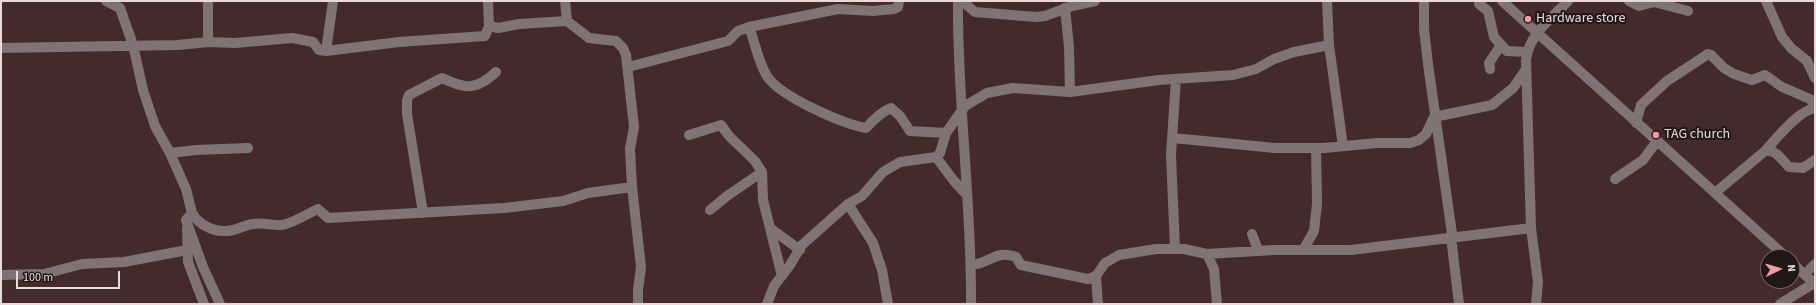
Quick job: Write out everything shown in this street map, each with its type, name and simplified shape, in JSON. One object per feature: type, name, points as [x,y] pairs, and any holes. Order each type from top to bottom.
[{"type":"street","points":[[106,1],[120,8],[132,45],[142,90],[155,126],[170,153],[186,189],[189,217],[188,250],[190,268],[204,304]]},
{"type":"street","points":[[208,1],[208,42]]},
{"type":"street","points":[[326,51],[333,1]]},
{"type":"street","points":[[1,48],[178,45],[208,42],[235,43],[292,38],[313,42],[319,50],[326,51],[399,42],[485,36],[489,26],[488,1]]},
{"type":"street","points":[[565,1],[567,21]]},
{"type":"street","points":[[628,67],[728,41],[738,31],[749,27],[842,5],[873,11],[894,9],[898,7],[899,1]]},
{"type":"street","points":[[958,1],[962,111],[971,265],[971,304]]},
{"type":"street","points":[[962,1],[975,12],[1031,17],[1045,16],[1065,8],[1095,1]]},
{"type":"street","points":[[1327,1],[1329,45],[1343,146]]},
{"type":"street","points":[[1424,1],[1425,43],[1436,116],[1459,304]]},
{"type":"street","points":[[1502,1],[1656,141],[1716,192],[1777,249]]},
{"type":"street","points":[[1536,304],[1538,278],[1531,228],[1530,155],[1525,71],[1527,52],[1531,40],[1537,32],[1568,1]]},
{"type":"street","points":[[1629,1],[1639,6],[1654,2],[1688,10]]},
{"type":"street","points":[[1766,1],[1782,37],[1791,48],[1807,61],[1815,78]]},
{"type":"street","points":[[1479,4],[1488,12],[1494,37],[1501,45],[1507,50],[1527,52]]},
{"type":"street","points":[[1065,8],[1069,47],[1070,92]]},
{"type":"street","points":[[489,26],[498,28],[519,24],[567,21],[589,38],[611,39],[618,42],[625,52],[634,127],[630,149],[632,187],[641,268],[638,304]]},
{"type":"street","points":[[749,27],[763,69],[769,80],[781,89],[835,119],[866,128],[873,120],[891,108],[900,116],[910,132],[946,133]]},
{"type":"street","points":[[767,304],[774,286],[802,246],[848,204],[862,196],[877,177],[893,166],[910,160],[936,157],[940,153],[946,133],[968,103],[979,96],[1005,89],[1070,92],[1176,79],[1240,74],[1294,52],[1329,45]]},
{"type":"street","points":[[1490,69],[1489,63],[1501,45]]},
{"type":"street","points":[[1636,123],[1641,105],[1667,81],[1708,54],[1730,72],[1752,80],[1765,75],[1782,87],[1810,99],[1815,105]]},
{"type":"street","points":[[1173,138],[1275,148],[1316,148],[1377,143],[1415,142],[1426,134],[1432,119],[1436,116],[1492,106],[1512,88],[1525,71]]},
{"type":"street","points":[[423,213],[406,100],[409,95],[442,78],[462,87],[478,85],[496,72]]},
{"type":"street","points":[[1175,248],[1171,155],[1176,79]]},
{"type":"street","points":[[1716,192],[1765,151],[1789,125],[1810,109],[1815,108]]},
{"type":"street","points":[[689,135],[721,125],[728,136],[745,150],[762,172],[762,192],[782,276]]},
{"type":"street","points":[[1615,179],[1643,160],[1656,141]]},
{"type":"street","points":[[170,153],[204,149],[248,148]]},
{"type":"street","points":[[1305,247],[1314,231],[1317,204],[1316,148]]},
{"type":"street","points":[[1765,151],[1769,150],[1777,154],[1789,167],[1802,168],[1815,160]]},
{"type":"street","points":[[936,157],[954,182],[967,195]]},
{"type":"street","points":[[710,210],[727,196],[762,172]]},
{"type":"street","points":[[189,217],[213,230],[227,231],[240,226],[266,222],[281,226],[318,209],[328,218],[504,208],[563,201],[588,193],[632,187]]},
{"type":"street","points":[[848,204],[873,243],[882,270],[888,304]]},
{"type":"street","points":[[189,217],[200,260],[220,304]]},
{"type":"street","points":[[770,228],[800,250]]},
{"type":"street","points":[[1098,304],[1096,276],[1105,263],[1119,255],[1141,251],[1175,248],[1193,250],[1207,254],[1258,250],[1368,249],[1451,236],[1531,228]]},
{"type":"street","points":[[1252,234],[1258,250]]},
{"type":"street","points":[[1,275],[44,274],[82,264],[124,262],[188,250]]},
{"type":"street","points":[[971,265],[979,264],[998,254],[1005,253],[1016,257],[1021,265],[1085,279],[1096,276]]},
{"type":"street","points":[[1207,254],[1214,269],[1218,304]]},
{"type":"street","points":[[1780,304],[1814,283],[1800,270]]},
{"type":"place","name":"Hardware store","points":[[1528,19]]},
{"type":"place","name":"TAG church","points":[[1656,135]]}]
